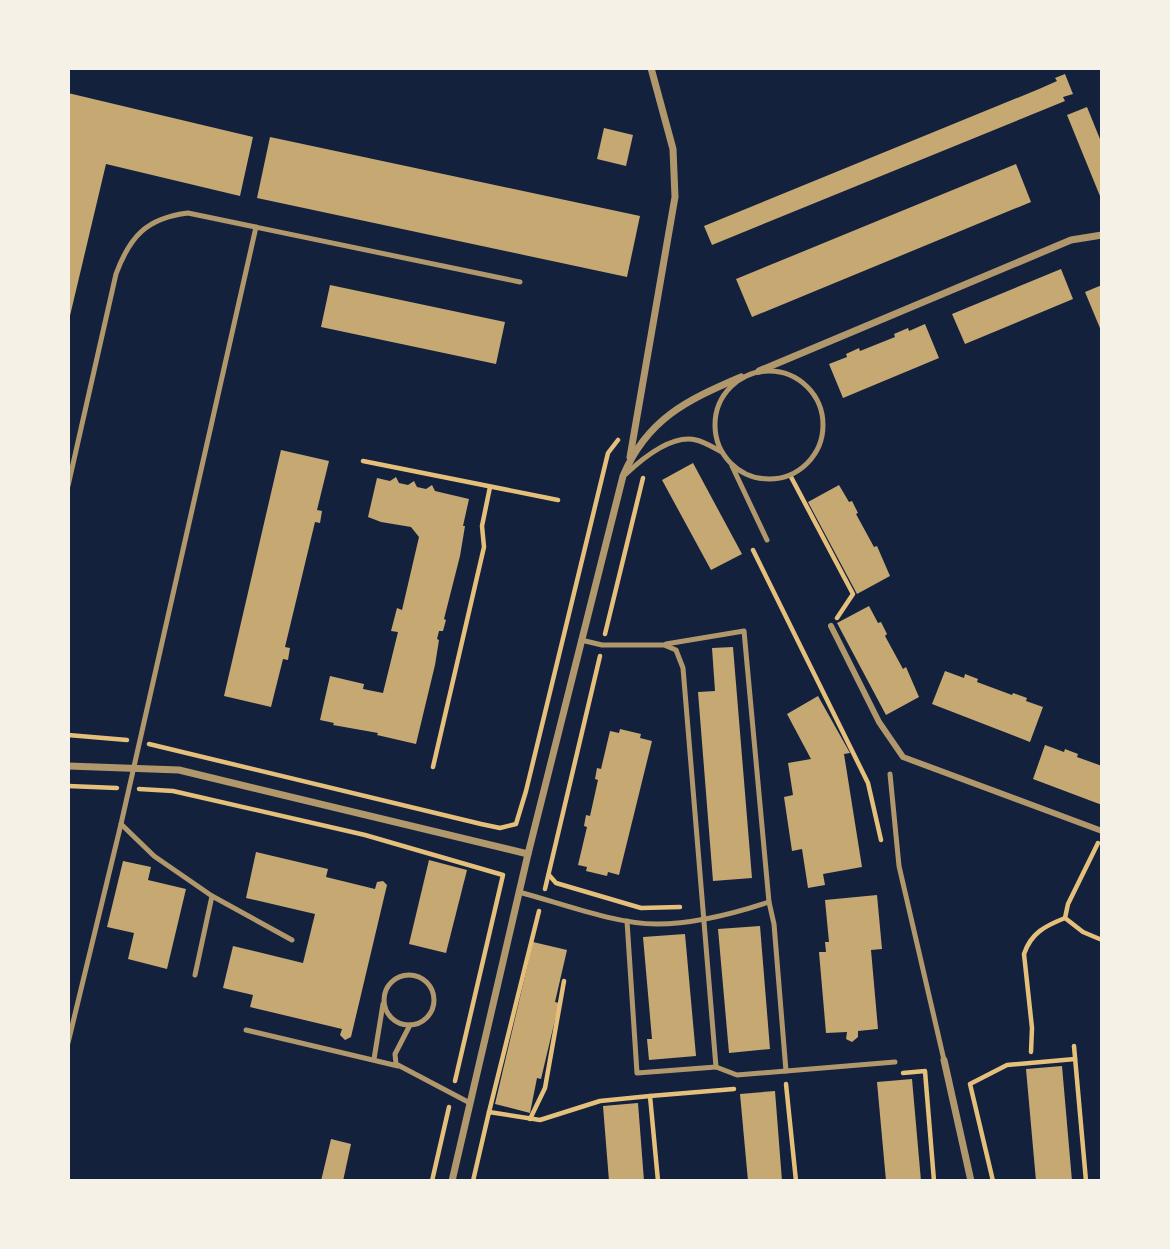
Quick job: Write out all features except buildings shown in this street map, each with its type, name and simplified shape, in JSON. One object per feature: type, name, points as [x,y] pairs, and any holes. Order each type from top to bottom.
[{"type":"street","points":[[452,1181],[528,855],[622,478],[629,461],[676,197],[673,149],[651,68]]},
{"type":"street","points":[[759,371],[1071,240],[1102,235]]},
{"type":"street","points":[[629,461],[651,430],[666,415],[687,402],[741,377]]},
{"type":"street","points":[[831,626],[879,722],[902,757],[1102,832]]},
{"type":"street","points":[[68,766],[133,766],[179,770],[528,855]]},
{"type":"street","points":[[944,1060],[971,1181]]},
{"type":"lane","points":[[68,486],[116,274],[132,241],[160,219],[188,213],[520,282]]},
{"type":"lane","points":[[68,1043],[121,824],[256,227]]},
{"type":"lane","points":[[759,371],[784,372],[808,386],[822,410],[824,422],[820,446],[810,461],[790,475],[779,479],[762,479],[744,473],[722,452],[716,437],[715,424],[720,401],[728,388],[741,377],[759,371]]},
{"type":"lane","points":[[622,478],[643,459],[675,442],[693,439],[722,452]]},
{"type":"lane","points":[[732,464],[767,540]]},
{"type":"lane","points":[[581,640],[602,645],[664,645],[744,631],[786,1071]]},
{"type":"lane","points":[[664,645],[676,650],[683,668],[716,1067]]},
{"type":"lane","points":[[890,774],[899,866],[944,1060]]},
{"type":"lane","points":[[121,824],[154,856],[212,896],[292,940]]},
{"type":"lane","points":[[519,892],[627,921],[657,924],[704,919],[769,902]]},
{"type":"lane","points":[[195,975],[212,896]]},
{"type":"lane","points":[[627,921],[637,1073],[716,1067],[737,1075],[895,1062]]},
{"type":"lane","points":[[373,1059],[384,1001],[387,987],[398,978],[412,975],[425,982],[433,994],[432,1008],[424,1020],[410,1025],[400,1024],[392,1019],[384,1001]]},
{"type":"lane","points":[[398,1066],[395,1054],[410,1025]]},
{"type":"lane","points":[[246,1030],[398,1066],[470,1103]]},
{"type":"path","points":[[68,735],[139,742],[500,828],[516,824],[608,453],[625,431]]},
{"type":"path","points":[[363,461],[558,500]]},
{"type":"path","points":[[790,475],[853,594],[831,626]]},
{"type":"path","points":[[473,1181],[643,478]]},
{"type":"path","points":[[433,767],[484,547],[482,526],[490,487]]},
{"type":"path","points":[[753,550],[868,783]]},
{"type":"path","points":[[68,786],[173,791],[365,835],[503,875],[432,1181]]},
{"type":"path","points":[[1065,918],[1068,905],[1102,832]]},
{"type":"path","points":[[548,874],[556,883],[641,908],[703,906]]},
{"type":"path","points":[[1065,918],[1083,932],[1102,940]]},
{"type":"path","points":[[1031,1052],[1032,1028],[1024,954],[1027,944],[1037,932],[1065,918]]},
{"type":"path","points":[[530,1119],[545,1088],[564,981]]},
{"type":"path","points":[[1074,1046],[1086,1181]]},
{"type":"path","points":[[993,1181],[970,1084],[1007,1065],[1075,1059]]},
{"type":"path","points":[[897,1074],[925,1071],[934,1181]]},
{"type":"path","points":[[773,1085],[786,1084],[796,1181]]},
{"type":"path","points":[[489,1112],[540,1120],[600,1101],[746,1087]]},
{"type":"path","points":[[650,1096],[658,1181]]}]
